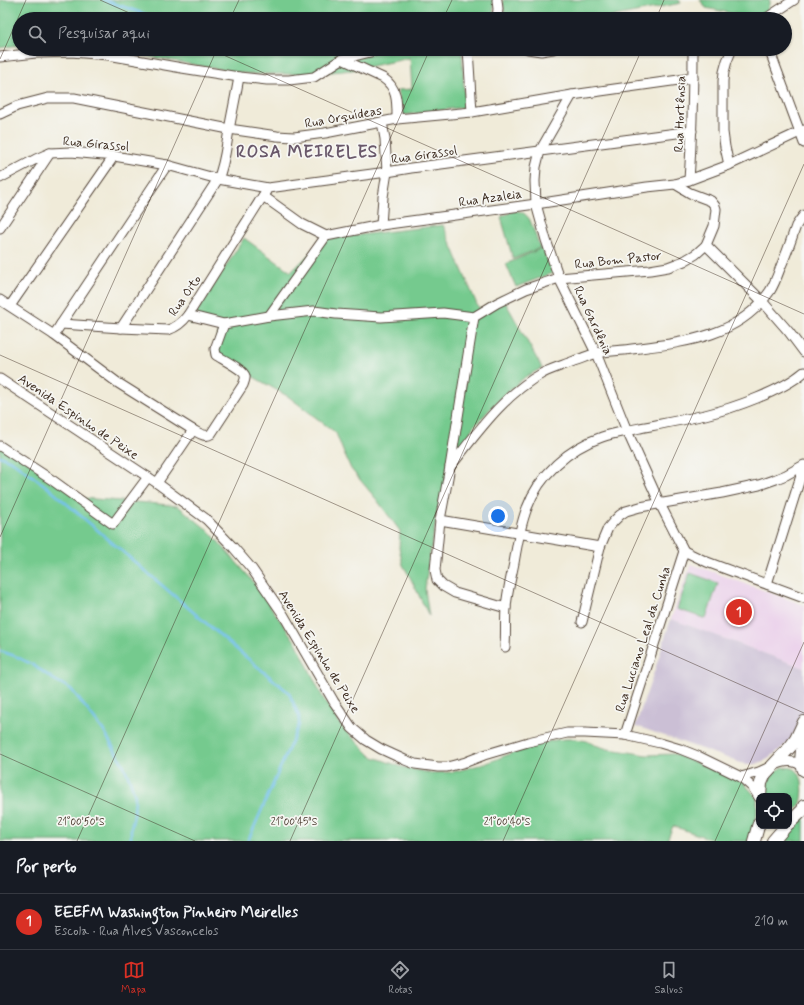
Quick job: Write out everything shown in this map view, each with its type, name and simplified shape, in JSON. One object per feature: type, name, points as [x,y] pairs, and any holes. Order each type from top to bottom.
[{"type":"main road","points":[[759,793],[762,778],[791,746],[804,722]]},
{"type":"main road","points":[[803,768],[801,759],[804,743]]},
{"type":"main road","points":[[792,820],[804,808]]},
{"type":"main road","points":[[754,841],[757,829]]},
{"type":"main road","points":[[773,841],[783,829]]},
{"type":"street","points":[[497,0],[498,12]]},
{"type":"street","points":[[776,12],[794,0]]},
{"type":"street","points":[[0,57],[12,55]]},
{"type":"street","points":[[114,56],[239,77],[267,80],[289,80],[314,77],[342,59],[354,56]]},
{"type":"street","points":[[468,56],[472,112]]},
{"type":"street","name":"Rua Hortênsia","points":[[689,180],[692,130],[693,56]]},
{"type":"street","points":[[729,56],[723,81],[725,147],[729,165]]},
{"type":"street","points":[[772,56],[802,131],[804,143]]},
{"type":"street","points":[[342,59],[389,82],[396,97],[397,119]]},
{"type":"street","points":[[121,328],[218,179],[225,158],[239,77]]},
{"type":"street","name":"Rua Orquídeas","points":[[0,114],[17,106],[48,98],[74,98],[229,129],[294,137],[324,133],[397,119],[472,112],[693,78]]},
{"type":"street","name":"Rua Gardênia","points":[[572,96],[540,151],[534,181],[536,204],[559,278],[596,353],[660,504],[684,551]]},
{"type":"street","points":[[381,225],[387,172],[385,139],[382,122]]},
{"type":"street","name":"Rua Girassol","points":[[0,178],[50,153],[71,152],[114,156],[167,165],[266,192],[411,168],[692,130]]},
{"type":"street","name":"Rua Azaleia","points":[[326,236],[381,225],[675,184],[729,165],[802,131]]},
{"type":"street","points":[[0,228],[50,153]]},
{"type":"street","points":[[10,306],[114,156]]},
{"type":"street","points":[[54,335],[167,165]]},
{"type":"street","name":"Rua Bom Pastor","points":[[474,317],[497,303],[526,289],[559,278],[668,267],[684,261],[696,254],[706,245],[714,226],[716,209],[711,201],[690,193],[675,184]]},
{"type":"street","points":[[266,192],[302,224],[326,236],[269,316]]},
{"type":"street","name":"Rua Oito","points":[[61,324],[168,330],[181,324],[266,192]]},
{"type":"street","points":[[450,468],[499,407],[518,389],[545,372],[596,353],[679,342],[708,335],[730,327],[739,321],[762,301],[774,285],[796,226],[804,215]]},
{"type":"street","points":[[706,245],[762,301],[804,352]]},
{"type":"street","points":[[0,300],[54,335],[118,383],[203,435],[211,434],[243,385],[246,377],[242,371],[215,353],[224,324]]},
{"type":"street","points":[[188,315],[224,324],[269,316],[314,311],[381,317],[443,313],[474,317],[450,468],[440,520],[435,570],[437,580],[443,586],[455,593],[506,608]]},
{"type":"street","points":[[505,648],[506,608],[520,533],[527,507],[535,490],[563,457],[601,437],[717,412],[761,396],[783,386],[804,372]]},
{"type":"street","name":"Avenida Espinho de Peixe","points":[[0,379],[148,477],[206,519],[218,530],[252,569],[283,614],[334,702],[352,728],[380,749],[415,764],[447,767],[528,742],[567,733],[625,735],[660,743],[700,756],[741,777],[754,788],[757,793]]},
{"type":"street","points":[[156,483],[193,430]]},
{"type":"street","points":[[0,446],[52,480],[113,524],[148,477]]},
{"type":"street","points":[[582,622],[600,547],[608,528],[620,515],[640,507],[745,489],[776,479],[804,465]]},
{"type":"street","points":[[767,584],[804,465]]},
{"type":"street","points":[[440,520],[600,547]]},
{"type":"street","points":[[684,551],[707,562],[804,598]]},
{"type":"street","name":"Rua Luciano Leal da Cunha","points":[[625,735],[684,551]]},
{"type":"street","points":[[741,777],[787,761],[794,762],[803,768]]},
{"type":"street","points":[[792,816],[804,808]]},
{"type":"shaded area","points":[[691,564],[804,605],[804,668],[671,619]]},
{"type":"shaded area","points":[[671,619],[804,668],[804,715],[802,721],[788,743],[768,759],[756,764],[747,765],[642,728],[635,727]]},
{"type":"green space","points":[[0,0],[493,0],[494,12],[12,12],[12,46],[0,48]]},
{"type":"green space","points":[[503,0],[679,0],[681,3],[635,12],[504,12]]},
{"type":"green space","points":[[700,0],[770,0],[767,12],[725,12],[706,8]]},
{"type":"green space","points":[[146,56],[462,56],[465,107],[404,115],[401,114],[398,90],[412,89],[410,58],[352,70],[310,74],[250,74]]},
{"type":"green space","points":[[513,211],[525,214],[530,220],[540,248],[513,259],[501,217]]},
{"type":"green space","points":[[443,225],[478,307],[482,309],[502,296],[542,368],[525,377],[497,402],[473,427],[456,458],[439,505],[429,559],[425,589],[429,616],[403,565],[399,548],[400,531],[351,469],[336,433],[289,397],[213,354],[220,327],[189,324],[244,238],[291,272],[326,239]]},
{"type":"green space","points":[[542,248],[553,273],[516,287],[506,264]]},
{"type":"green space","points":[[0,442],[81,498],[178,506],[209,531],[251,579],[297,644],[324,700],[342,727],[371,756],[402,767],[430,773],[453,772],[487,763],[539,744],[555,740],[576,739],[587,741],[608,749],[646,755],[674,754],[744,783],[756,797],[756,818],[749,841],[716,841],[673,826],[667,841],[0,841]]},
{"type":"green space","points":[[690,573],[718,583],[706,619],[677,609]]},
{"type":"green space","points":[[783,767],[791,768],[799,773],[803,794],[800,805],[792,812],[792,793],[766,793],[770,778],[775,772]]},
{"type":"green space","points":[[804,814],[804,841],[782,841],[792,829]]},
{"type":"waterway","points":[[104,0],[139,12]]},
{"type":"waterway","points":[[0,456],[13,462],[46,486],[289,693],[299,716],[299,725],[248,841]]},
{"type":"waterway","points":[[0,651],[15,656],[33,665],[71,689],[103,730],[124,766],[135,796],[131,841]]},
{"type":"place","name":"EEEFM Washington Pinheiro Meirelles","points":[[739,612]]},
{"type":"district","name":"ROSA MEIRELES","points":[[307,151]]}]
